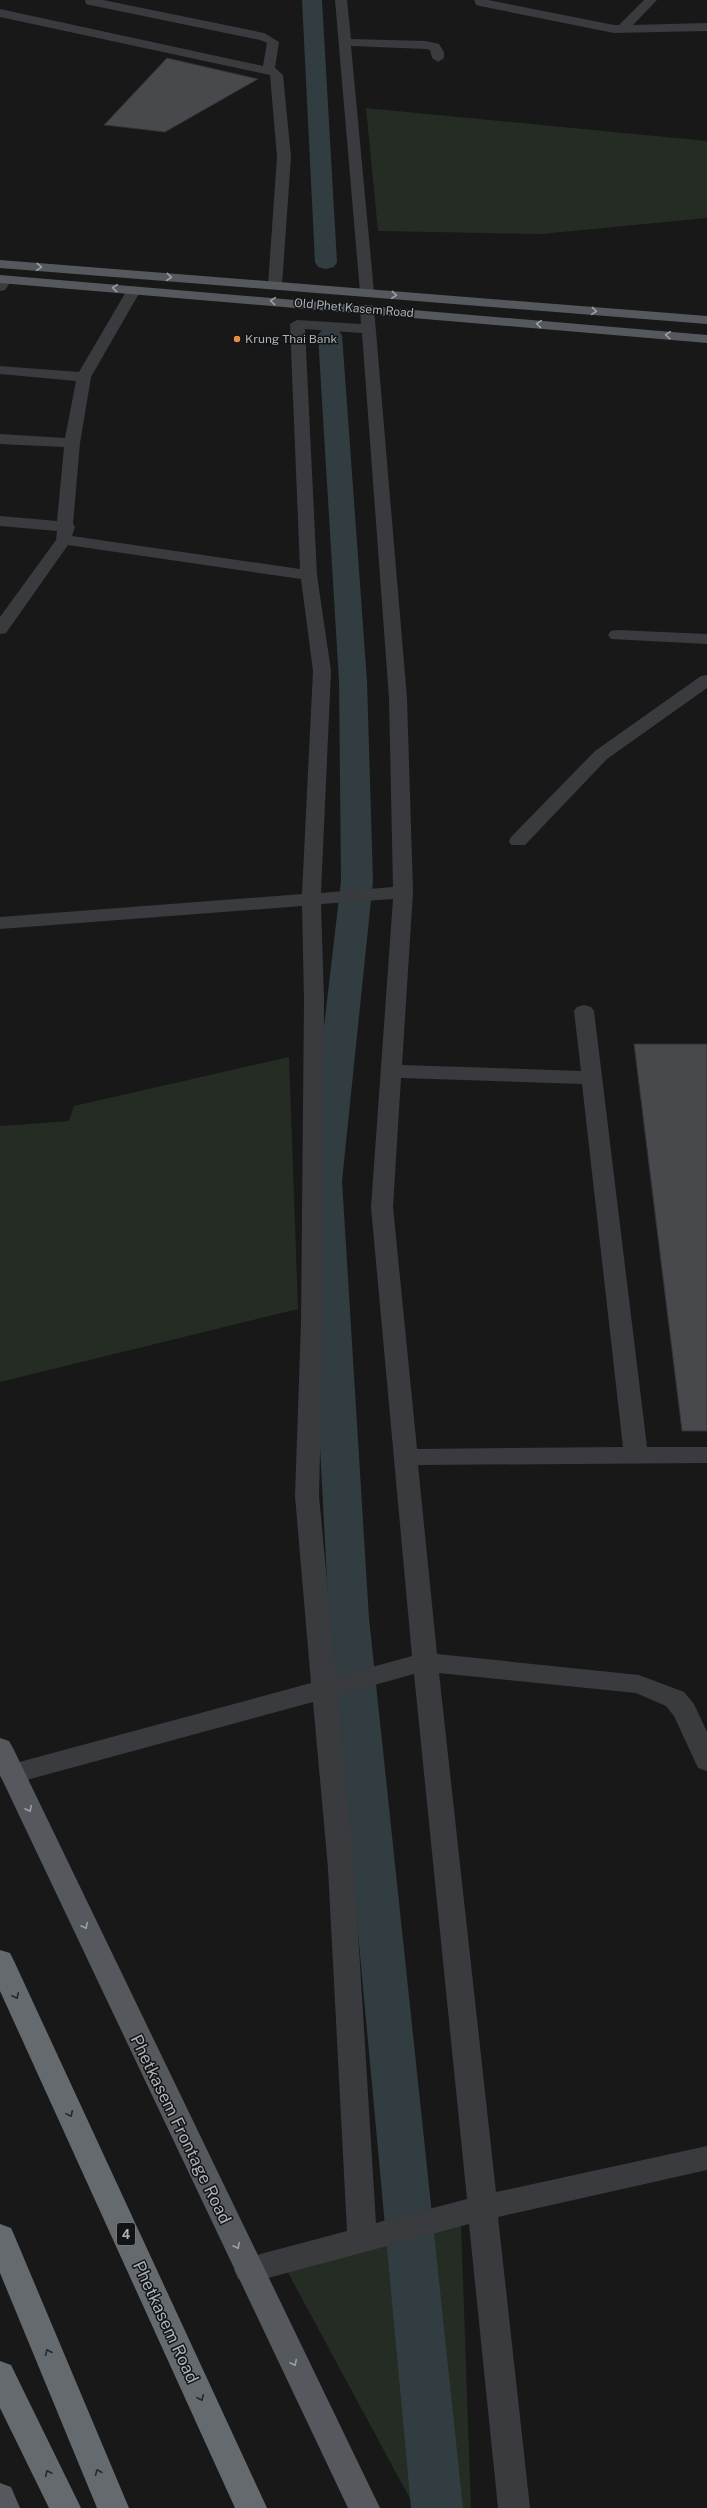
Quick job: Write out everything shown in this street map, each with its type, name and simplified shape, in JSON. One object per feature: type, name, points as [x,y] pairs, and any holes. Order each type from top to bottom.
[{"type":"highway","name":"Phetkasem Road","points":[[0,1961],[251,2508]]},
{"type":"highway","points":[[0,2237],[113,2508]]},
{"type":"highway","points":[[0,2375],[65,2508]]},
{"type":"main road","name":"Old Phet Kasem Road","points":[[0,264],[314,288],[368,310],[707,320]]},
{"type":"main road","name":"Old Phet Kasem Road","points":[[2,282],[134,290],[312,304],[707,339]]},
{"type":"main road","name":"Phetkasem Frontage Road","points":[[0,1748],[364,2508]]},
{"type":"main road","points":[[0,2498],[4,2508]]},
{"type":"street","points":[[341,0],[368,310],[398,698],[393,893],[391,1071],[382,1208],[425,1662],[471,2211],[514,2508]]},
{"type":"street","points":[[480,0],[480,2],[517,10],[622,29],[707,27]]},
{"type":"street","points":[[622,29],[651,0]]},
{"type":"street","points":[[90,1],[264,37],[273,42],[268,71]]},
{"type":"street","points":[[0,12],[224,63],[268,71],[277,75],[284,158],[275,285]]},
{"type":"street","points":[[345,42],[426,45],[435,47],[438,58]]},
{"type":"street","points":[[0,629],[66,533],[72,443],[84,377],[134,290]]},
{"type":"street","points":[[368,310],[297,324],[308,575],[322,670],[321,898],[314,1000],[312,1322],[307,1496],[323,1690],[341,1868],[374,2236]]},
{"type":"street","points":[[0,370],[84,377]]},
{"type":"street","points":[[0,438],[72,443]]},
{"type":"street","points":[[0,521],[308,575]]},
{"type":"street","points":[[617,635],[707,639]]},
{"type":"street","points":[[518,841],[601,755],[707,680]]},
{"type":"street","points":[[0,923],[393,893]]},
{"type":"street","points":[[584,1011],[636,1456]]},
{"type":"street","points":[[391,1071],[592,1078]]},
{"type":"street","points":[[406,1457],[707,1455]]},
{"type":"street","points":[[12,1774],[425,1662],[622,1681],[651,1688],[675,1699],[685,1711],[707,1761]]},
{"type":"street","points":[[249,2270],[471,2211],[707,2158]]},
{"type":"shaded area","points":[[366,108],[707,141],[707,218],[541,234],[378,231]]},
{"type":"shaded area","points":[[289,1057],[298,1309],[0,1382],[0,1126],[69,1121],[74,1106]]},
{"type":"shaded area","points":[[461,2224],[471,2508],[415,2508],[285,2267]]},
{"type":"building","points":[[167,58],[258,79],[165,132],[104,125]]},
{"type":"building","points":[[634,1044],[707,1044],[707,1431],[682,1431]]},
{"type":"waterway","points":[[312,0],[326,262]]},
{"type":"waterway","points":[[330,335],[353,681],[357,881],[324,1181],[349,1618],[437,2508]]},
{"type":"place","name":"Krung Thai Bank","points":[[237,339]]}]
